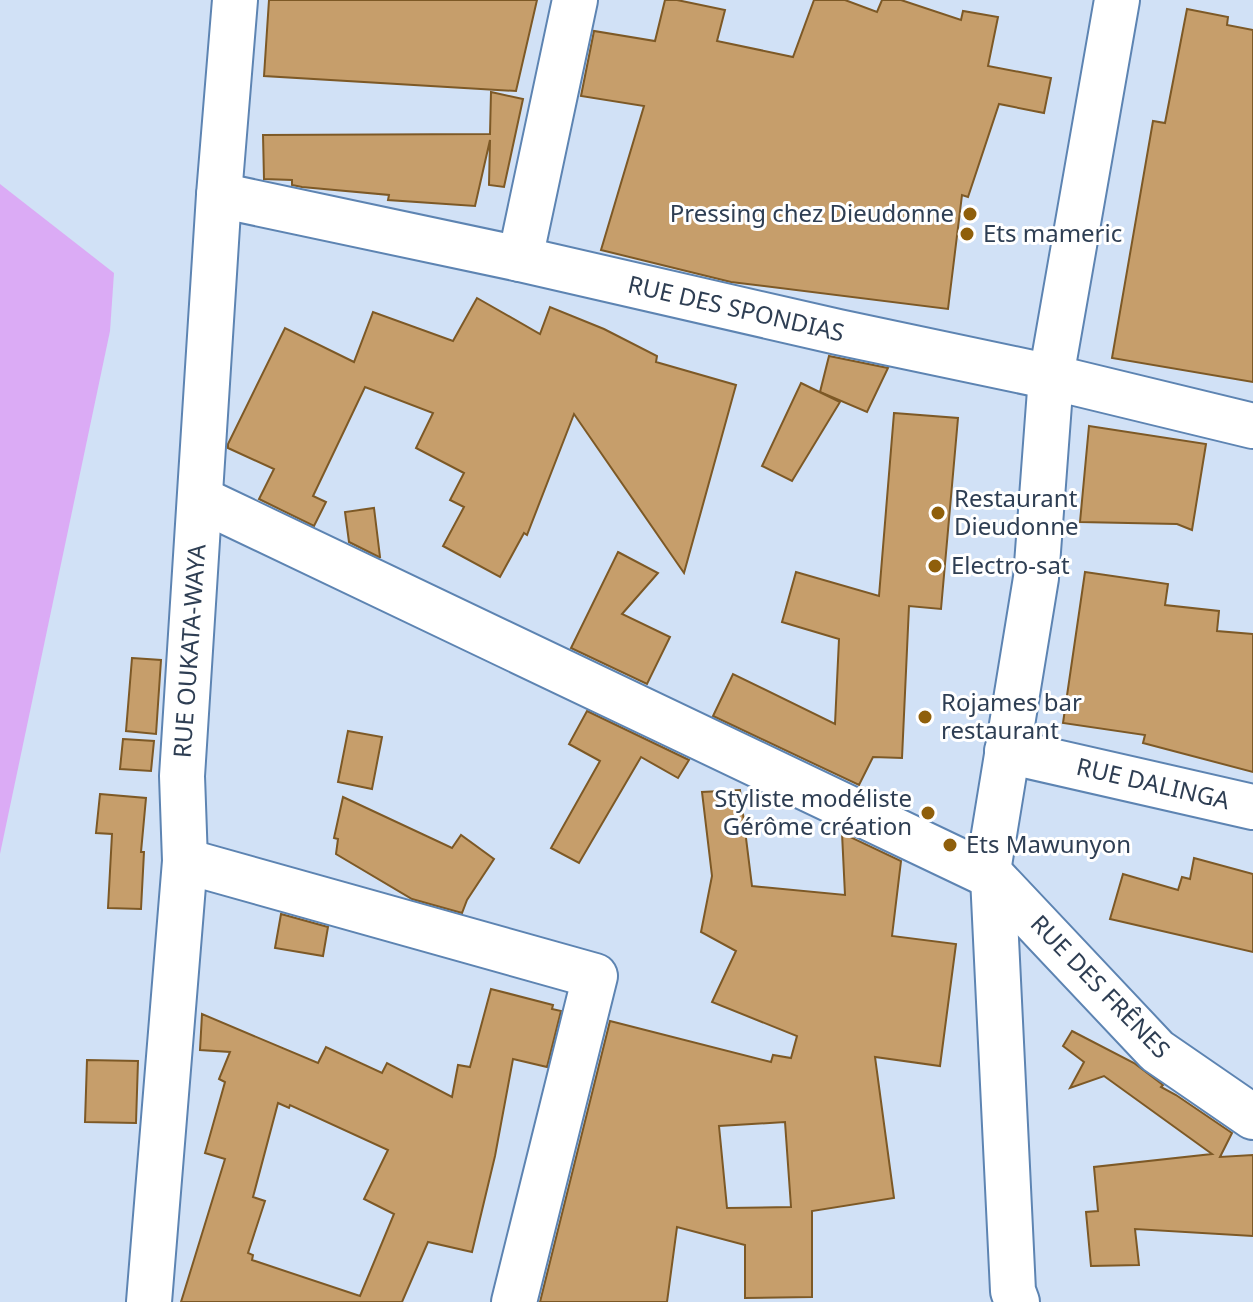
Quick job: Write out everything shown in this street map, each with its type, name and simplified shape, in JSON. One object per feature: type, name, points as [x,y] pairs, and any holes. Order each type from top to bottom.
[{"type":"street","name":"RUE OUKATA-WAYA","points":[[149,1302],[185,861],[182,776],[219,195],[235,0]]},
{"type":"street","points":[[520,259],[575,0]]},
{"type":"street","points":[[1017,1302],[1013,1291],[993,877],[988,871],[1036,578],[1051,377],[1117,0]]},
{"type":"street","name":"RUE DES SPONDIAS","points":[[219,195],[1051,377],[1253,426]]},
{"type":"street","points":[[200,499],[993,877]]},
{"type":"street","name":"RUE DALINGA","points":[[1007,751],[1253,807]]},
{"type":"street","points":[[185,861],[595,976],[514,1302]]},
{"type":"street","name":"RUE DES FRÊNES","points":[[993,877],[1157,1051],[1253,1117]]},
{"type":"shaded area","points":[[0,184],[114,273],[110,331],[0,854]]},
{"type":"building","points":[[269,0],[537,0],[516,91],[264,76]]},
{"type":"building","points":[[665,0],[725,10],[717,41],[793,57],[814,0],[845,0],[877,12],[882,0],[901,0],[961,20],[963,11],[998,17],[988,66],[1051,78],[1044,113],[999,104],[968,197],[962,195],[948,309],[731,282],[601,250],[644,106],[581,96],[594,31],[655,41]]},
{"type":"building","points":[[1187,9],[1228,17],[1227,25],[1253,30],[1253,382],[1112,358],[1153,121],[1165,123]]},
{"type":"building","points":[[491,92],[523,99],[504,187],[489,185],[490,140],[475,206],[388,200],[389,195],[302,187],[292,185],[292,180],[264,179],[263,135],[490,134]]},
{"type":"building","points":[[477,298],[540,334],[550,307],[604,329],[657,356],[656,362],[736,385],[684,573],[574,414],[527,535],[524,533],[500,577],[443,546],[464,507],[450,500],[464,473],[416,448],[433,413],[365,387],[313,496],[326,502],[314,526],[259,499],[274,469],[228,448],[228,444],[285,328],[354,362],[373,312],[453,341]]},
{"type":"building","points":[[829,356],[888,368],[867,412],[820,392]]},
{"type":"building","points":[[801,383],[840,402],[792,481],[762,466]]},
{"type":"building","points":[[894,413],[958,418],[941,609],[909,606],[902,758],[873,757],[859,785],[713,716],[733,674],[835,724],[839,639],[782,622],[796,572],[879,596]]},
{"type":"building","points":[[1089,426],[1206,444],[1192,530],[1177,524],[1080,522]]},
{"type":"building","points":[[374,508],[380,557],[349,542],[345,512]]},
{"type":"building","points":[[618,552],[658,573],[622,614],[670,637],[647,684],[571,648]]},
{"type":"building","points":[[1085,572],[1168,584],[1165,605],[1219,611],[1217,631],[1253,634],[1253,772],[1143,743],[1145,735],[1063,723]]},
{"type":"building","points":[[132,658],[161,660],[156,734],[126,731]]},
{"type":"building","points":[[587,711],[689,760],[678,778],[641,757],[579,863],[551,848],[600,761],[569,744]]},
{"type":"building","points":[[348,731],[382,737],[372,789],[338,782]]},
{"type":"building","points":[[123,739],[154,741],[151,771],[120,769]]},
{"type":"building","points":[[740,790],[752,886],[845,895],[842,833],[901,861],[892,936],[956,944],[940,1066],[875,1057],[894,1198],[812,1211],[812,1297],[745,1298],[745,1245],[677,1227],[667,1302],[540,1302],[610,1021],[771,1062],[773,1055],[791,1058],[797,1036],[712,1002],[736,951],[701,932],[712,876],[702,792]],"holes":[[[785,1122],[791,1207],[727,1208],[719,1126]]]},
{"type":"building","points":[[100,794],[146,798],[141,852],[144,852],[141,909],[108,908],[112,834],[96,833]]},
{"type":"building","points":[[343,797],[452,848],[461,835],[494,859],[462,913],[412,899],[336,854],[338,839],[334,838]]},
{"type":"building","points":[[1194,858],[1253,874],[1253,952],[1110,919],[1123,874],[1178,890],[1182,877],[1190,879]]},
{"type":"building","points":[[281,914],[328,927],[323,956],[275,948]]},
{"type":"building","points":[[491,989],[553,1005],[552,1009],[561,1011],[547,1067],[513,1059],[495,1156],[472,1252],[428,1242],[402,1302],[181,1302],[225,1159],[205,1153],[225,1082],[219,1079],[230,1052],[200,1050],[202,1014],[318,1063],[326,1047],[382,1073],[387,1063],[452,1097],[458,1065],[470,1067]],"holes":[[[278,1103],[289,1108],[290,1105],[388,1150],[364,1199],[394,1214],[360,1296],[252,1260],[253,1255],[248,1253],[265,1201],[253,1197]]]},
{"type":"building","points":[[1072,1031],[1134,1063],[1163,1085],[1161,1087],[1232,1133],[1220,1157],[1253,1155],[1253,1236],[1135,1229],[1139,1265],[1091,1266],[1086,1212],[1098,1211],[1094,1167],[1212,1154],[1104,1076],[1070,1088],[1084,1062],[1063,1046]]},
{"type":"building","points":[[87,1060],[138,1061],[136,1123],[85,1122]]},
{"type":"place","name":"Pressing chez Dieudonne","points":[[970,214]]},
{"type":"place","name":"Ets mameric","points":[[967,234]]},
{"type":"place","name":"Restaurant Dieudonne","points":[[938,513]]},
{"type":"place","name":"Electro-sat","points":[[935,566]]},
{"type":"place","name":"Rojames bar restaurant","points":[[925,717]]},
{"type":"place","name":"Styliste modéliste Gérôme création","points":[[928,813]]},
{"type":"place","name":"Ets Mawunyon","points":[[950,845]]}]
